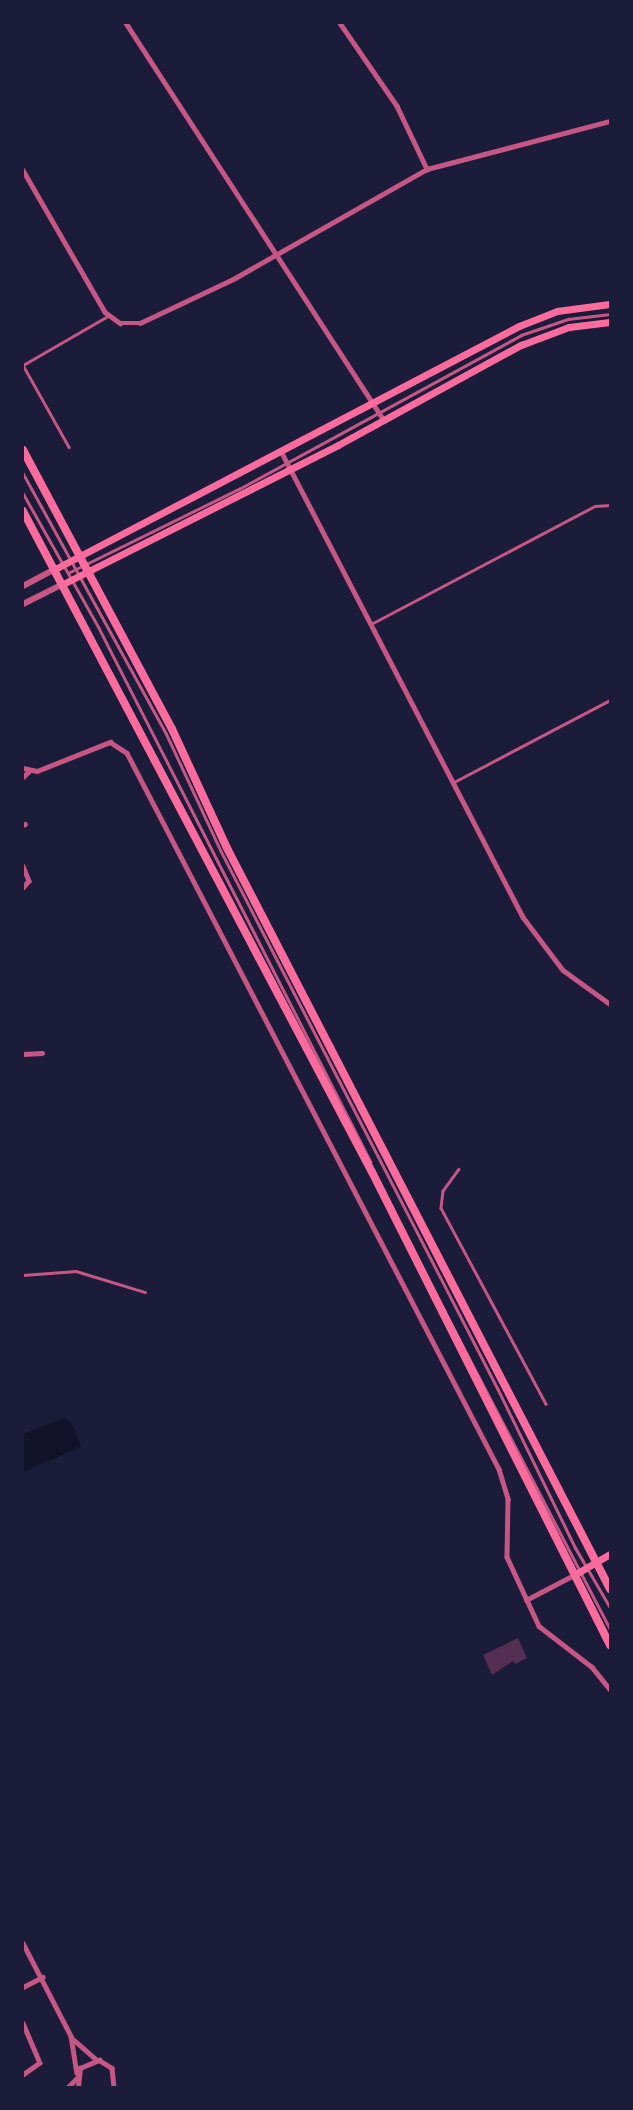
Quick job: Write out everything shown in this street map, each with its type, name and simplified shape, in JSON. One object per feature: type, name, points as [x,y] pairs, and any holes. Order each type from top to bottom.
[{"type":"main road","points":[[59,567],[532,320],[581,306],[610,304]]},
{"type":"main road","points":[[62,584],[83,570],[291,470],[531,340],[569,327],[610,322]]},
{"type":"main road","points":[[23,450],[76,558],[610,1589]]},
{"type":"main road","points":[[23,511],[59,567],[62,584],[580,1571],[610,1645]]},
{"type":"main road","points":[[580,1571],[610,1554]]},
{"type":"street","points":[[126,23],[278,253],[384,421]]},
{"type":"street","points":[[340,23],[397,106],[427,169]]},
{"type":"street","points":[[23,170],[109,316],[120,323],[140,323],[278,253],[427,169],[610,121]]},
{"type":"street","points":[[281,451],[541,946],[563,970],[610,1004]]},
{"type":"street","points":[[23,586],[59,567]]},
{"type":"street","points":[[23,604],[62,584]]},
{"type":"street","points":[[23,777],[29,771],[110,741],[127,753],[499,1469],[508,1499],[507,1558],[526,1600],[544,1632],[592,1667],[610,1689]]},
{"type":"street","points":[[23,768],[29,771]]},
{"type":"street","points":[[23,866],[29,881],[23,888]]},
{"type":"street","points":[[23,1054],[42,1053]]},
{"type":"street","points":[[526,1600],[580,1571]]},
{"type":"street","points":[[23,1943],[43,1977],[71,2036],[78,2087]]},
{"type":"street","points":[[23,1987],[43,1977]]},
{"type":"street","points":[[23,2023],[40,2063],[23,2076]]},
{"type":"street","points":[[71,2036],[99,2060],[113,2068],[114,2087]]},
{"type":"street","points":[[68,2087],[84,2064],[99,2060]]},
{"type":"lane","points":[[610,314],[568,319],[534,330],[83,570],[610,1628]]},
{"type":"lane","points":[[69,447],[23,365],[109,316]]},
{"type":"lane","points":[[23,472],[76,558]]},
{"type":"lane","points":[[23,493],[59,567],[71,577],[366,1146],[372,1172]]},
{"type":"lane","points":[[371,624],[595,506],[610,505]]},
{"type":"lane","points":[[454,782],[610,700]]},
{"type":"lane","points":[[459,1169],[443,1191],[441,1208],[546,1404]]},
{"type":"lane","points":[[23,1275],[76,1271],[145,1292]]},
{"type":"lane","points":[[580,1571],[610,1607]]},
{"type":"shaded area","points":[[65,1418],[73,1425],[81,1447],[23,1472],[23,1434]]},
{"type":"building","points":[[518,1638],[527,1658],[515,1664],[513,1661],[492,1675],[483,1655]]}]
